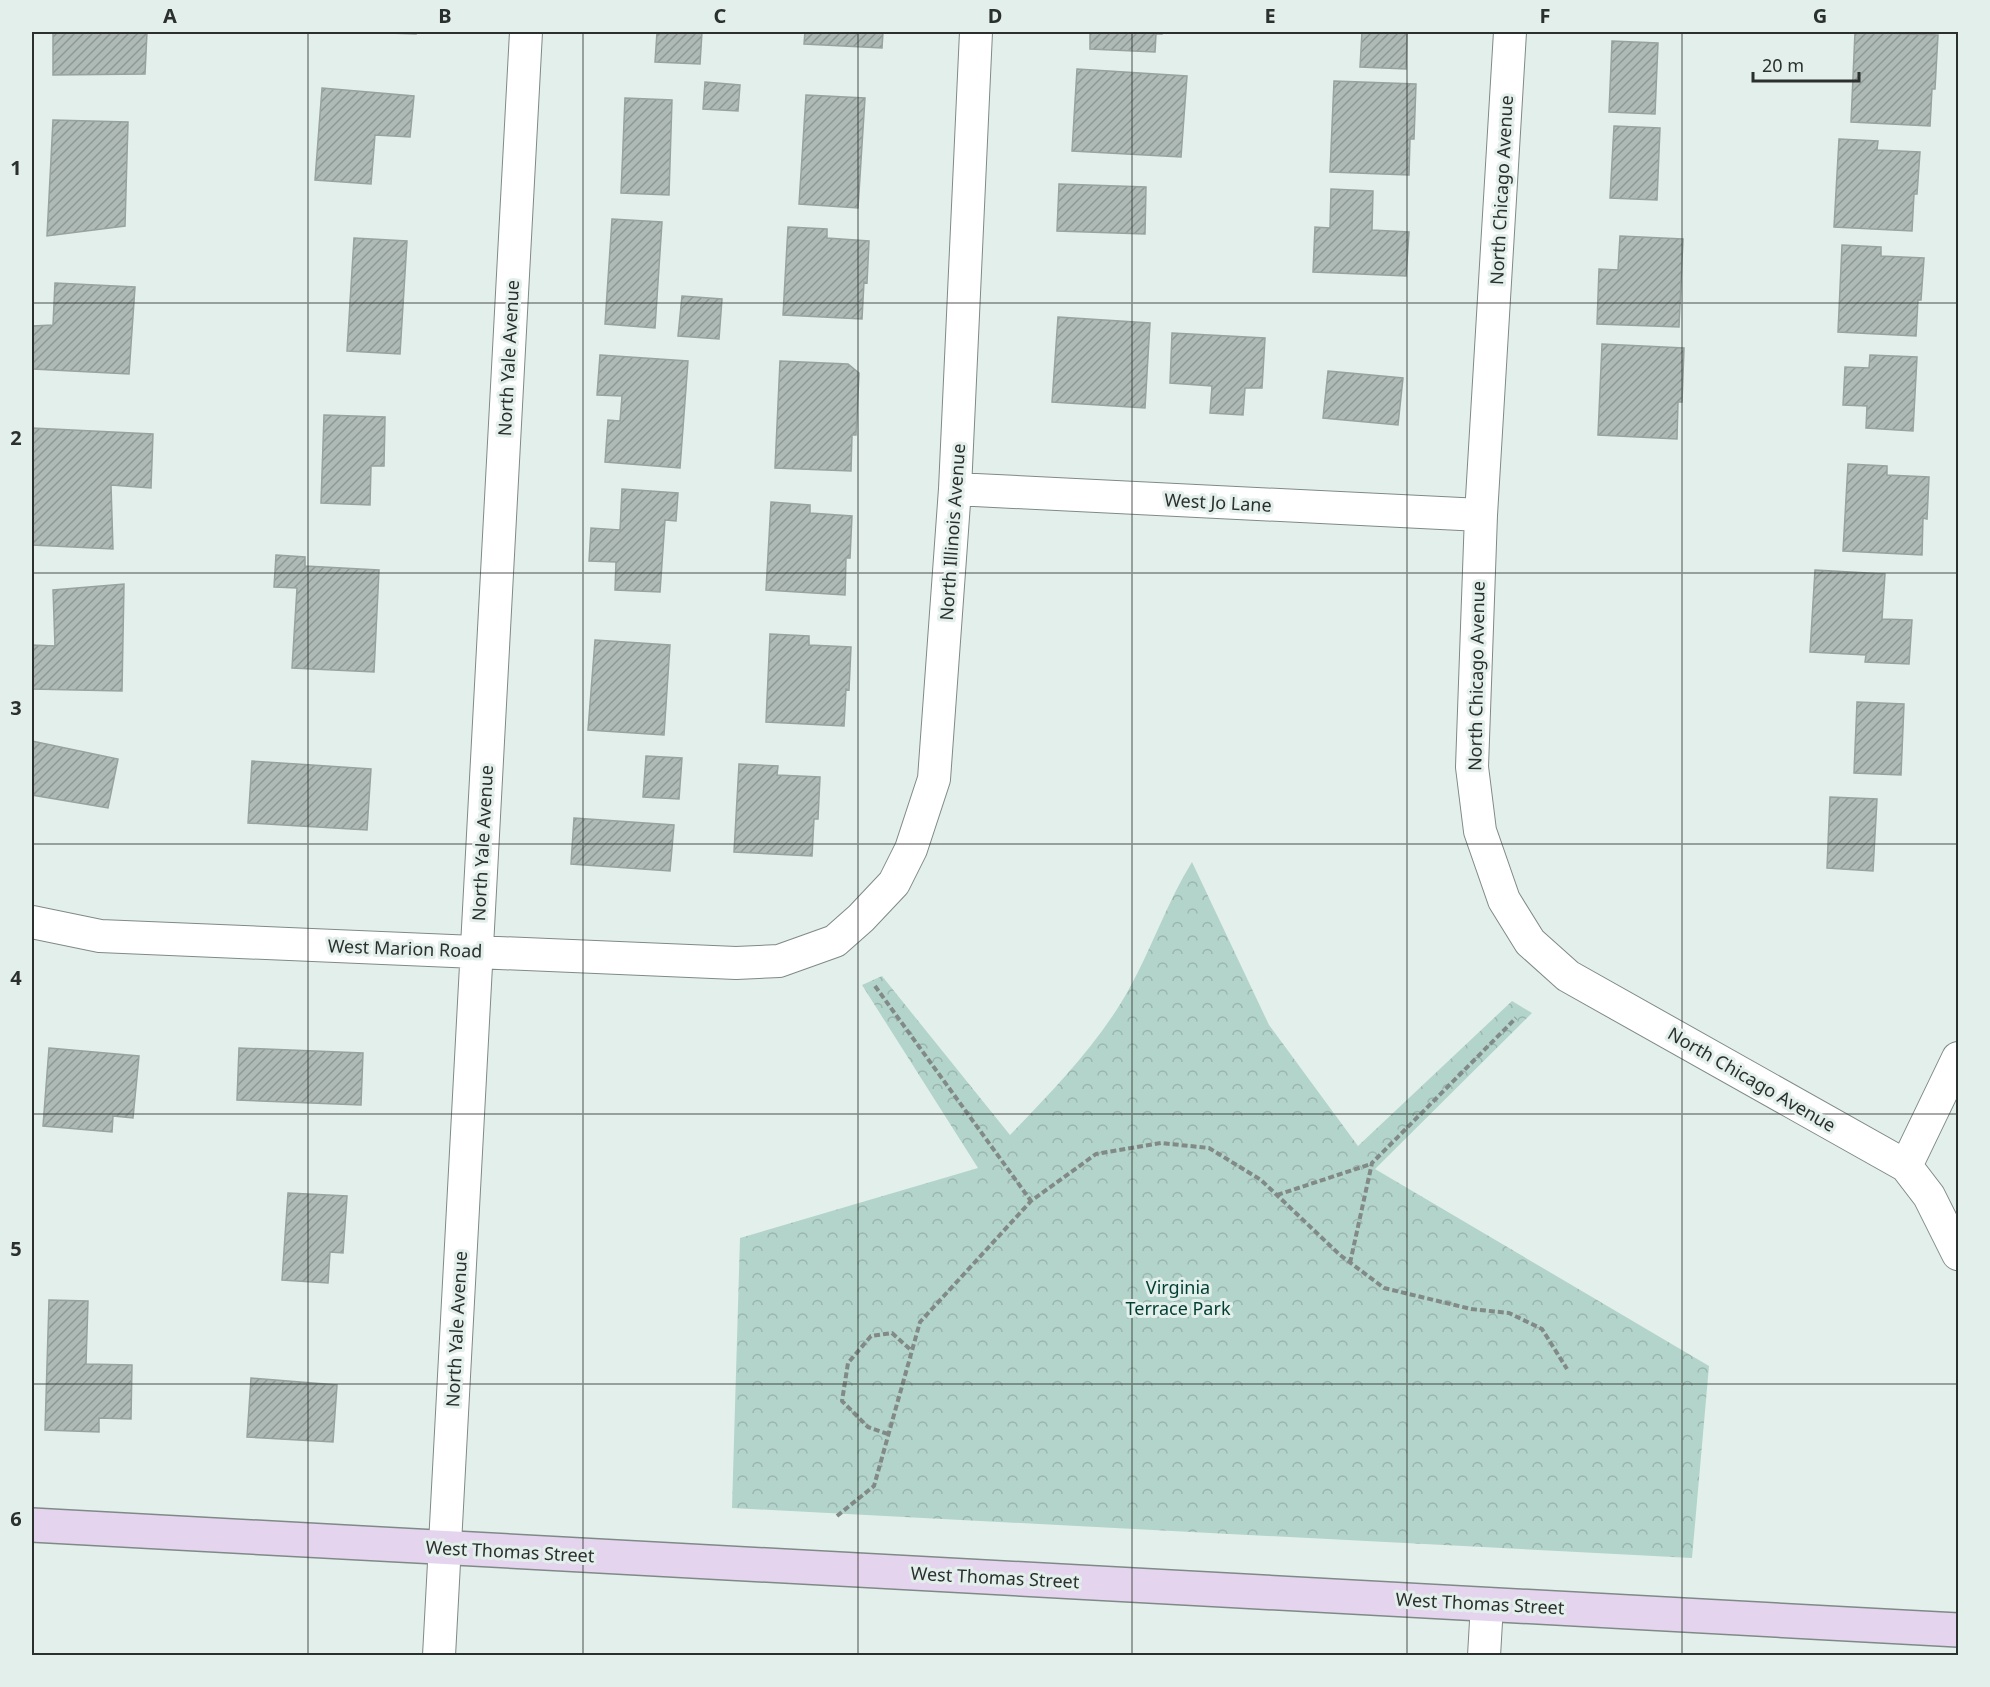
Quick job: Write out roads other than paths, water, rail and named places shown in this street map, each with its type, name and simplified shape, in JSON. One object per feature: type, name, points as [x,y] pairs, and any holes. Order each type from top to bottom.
[{"type":"street","name":"North Yale Avenue","points":[[439,1656],[526,32]]},
{"type":"street","name":"North Illinois Avenue","points":[[779,961],[835,941],[861,918],[894,883],[911,849],[934,779],[955,489],[976,32]]},
{"type":"street","name":"North Chicago Avenue","points":[[1510,32],[1481,515],[1473,755],[1480,831],[1504,900],[1530,942],[1568,976],[1906,1166]]},
{"type":"street","name":"West Jo Lane","points":[[955,489],[1481,515]]},
{"type":"street","name":"West Marion Road","points":[[32,922],[100,936],[736,963],[779,961]]},
{"type":"street","points":[[1959,1058],[1906,1166],[1929,1196],[1959,1254]]},
{"type":"street","name":"West Thomas Street","points":[[32,1525],[1959,1629]]},
{"type":"street","points":[[1484,1656],[1487,1604]]},
{"type":"park label","name":"Virginia Terrace Park","points":[[1178,1297]]}]
